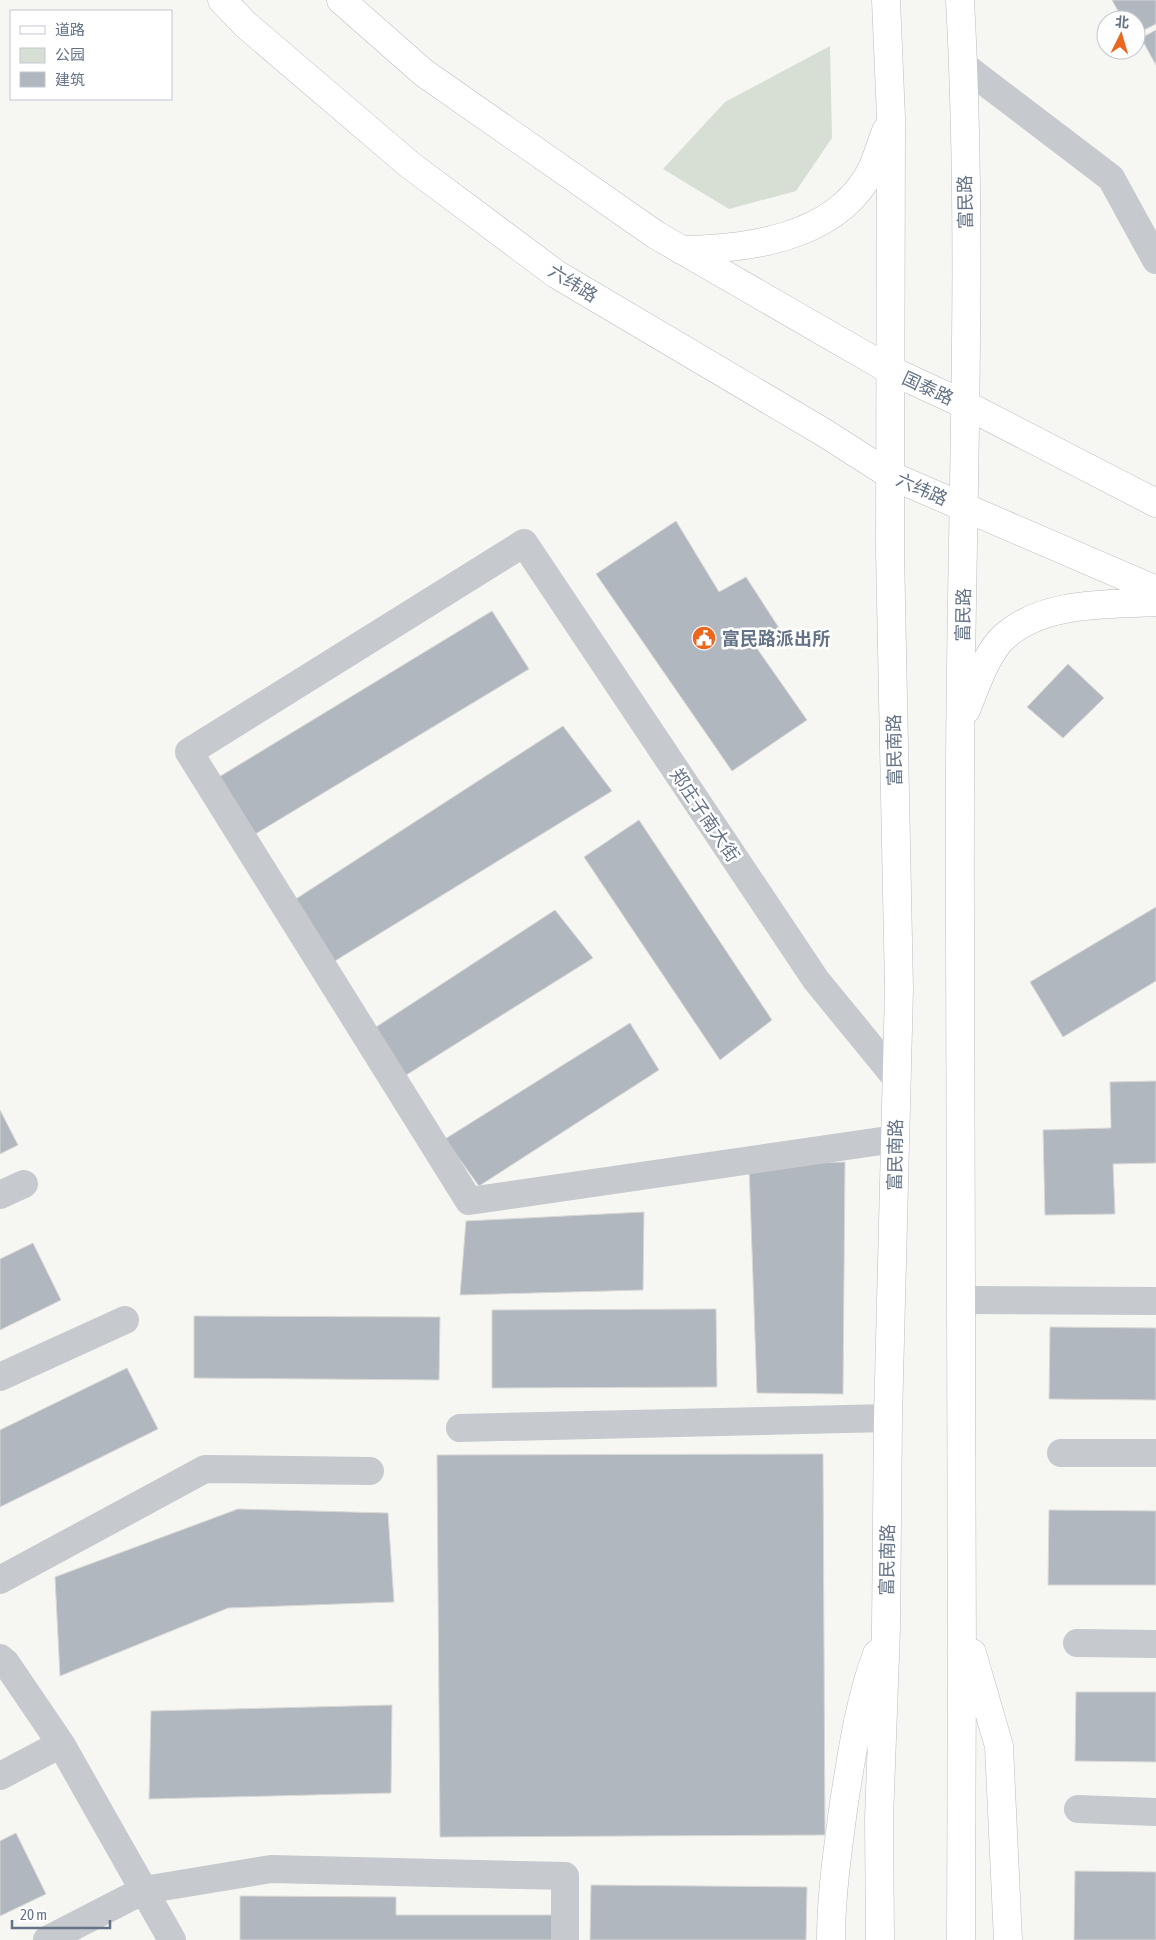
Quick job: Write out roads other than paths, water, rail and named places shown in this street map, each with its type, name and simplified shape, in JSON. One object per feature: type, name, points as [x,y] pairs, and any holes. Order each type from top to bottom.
[{"type":"main road","name":"六纬路","points":[[222,0],[246,25],[410,165],[556,274],[823,432],[892,476],[964,508]]},
{"type":"main road","points":[[342,0],[424,73],[656,236],[890,370],[891,118],[886,0]]},
{"type":"main road","name":"富民路","points":[[960,0],[964,66],[966,405],[960,723]]},
{"type":"main road","points":[[681,250],[721,249],[765,242],[808,228],[838,211],[867,178],[891,118]]},
{"type":"main road","name":"富民南路","points":[[880,1940],[880,1820],[886,1630],[888,1418],[899,989],[890,562],[892,476],[890,370]]},
{"type":"main road","name":"国泰路","points":[[890,370],[966,405]]},
{"type":"main road","points":[[966,405],[1156,503]]},
{"type":"main road","points":[[964,508],[1156,590]]},
{"type":"main road","points":[[961,1940],[964,1624],[961,1300],[960,723],[986,663],[1004,636],[1039,614],[1101,605],[1156,602]]},
{"type":"main road","points":[[964,1624],[999,1746],[1008,1940]]},
{"type":"main road","points":[[831,1940],[837,1853],[850,1764],[866,1683],[886,1630]]},
{"type":"street","points":[[964,66],[1111,178],[1156,260]]},
{"type":"street","name":"郑庄子南大街","points":[[895,1139],[469,1202],[189,752],[524,543],[816,980],[897,1079]]},
{"type":"street","points":[[961,1300],[1156,1301]]},
{"type":"street","points":[[0,1377],[125,1320]]},
{"type":"street","points":[[460,1428],[888,1418]]},
{"type":"street","points":[[1061,1453],[1156,1453]]},
{"type":"street","points":[[0,1580],[205,1469],[370,1471]]},
{"type":"street","points":[[1077,1644],[1156,1644]]},
{"type":"street","points":[[0,1658],[6,1663],[61,1744],[172,1940]]},
{"type":"street","points":[[0,1776],[61,1744]]},
{"type":"street","points":[[1078,1809],[1156,1812]]},
{"type":"street","points":[[47,1940],[144,1890],[271,1869],[565,1876],[565,1940]]},
{"type":"place","name":"富民路派出所","points":[[704,638]]}]
